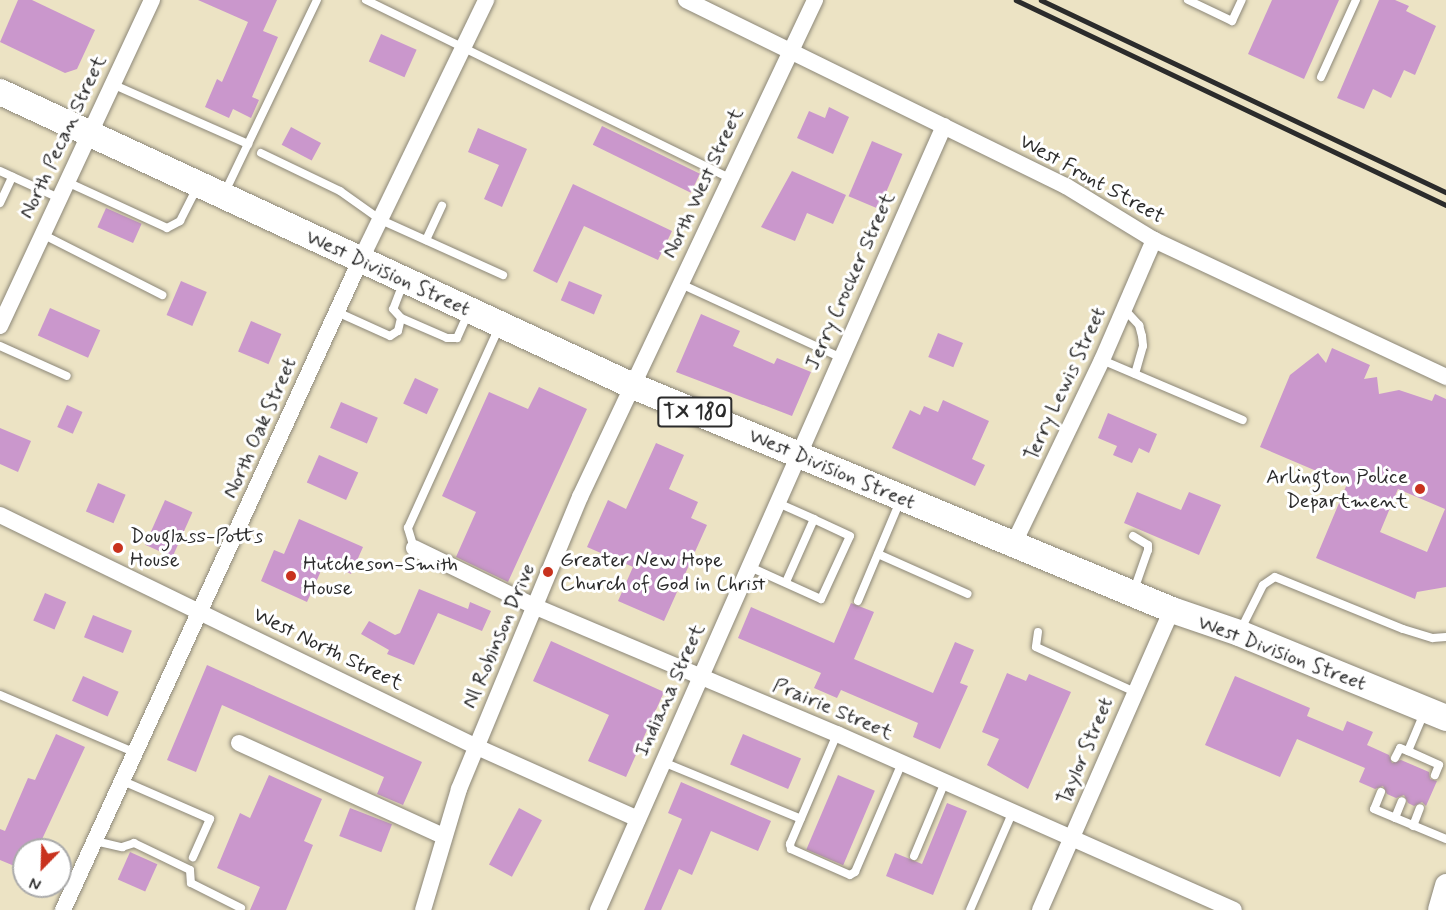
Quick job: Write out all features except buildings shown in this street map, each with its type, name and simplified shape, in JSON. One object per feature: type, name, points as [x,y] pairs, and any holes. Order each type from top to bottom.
[{"type":"main road","name":"West Division Street","points":[[0,92],[633,386],[1132,594],[1239,633],[1430,708]]},
{"type":"main road","points":[[1439,910],[1446,885]]},
{"type":"street","name":"North Pecan Street","points":[[0,326],[152,0]]},
{"type":"street","name":"North Oak Street","points":[[63,910],[360,261],[486,0]]},
{"type":"street","name":"West Front Street","points":[[686,0],[1066,186],[1154,240],[1446,377]]},
{"type":"street","name":"North West Street","points":[[633,386],[815,0]]},
{"type":"street","name":"Jerry Crocker Street","points":[[799,455],[840,357],[944,126]]},
{"type":"street","name":"Terry Lewis Street","points":[[1013,545],[1102,360],[1154,240]]},
{"type":"street","name":"Nl Robinson Drive","points":[[423,910],[443,836],[477,747],[580,497],[633,386]]},
{"type":"street","name":"Indiana Street","points":[[598,910],[799,455]]},
{"type":"street","name":"West North Street","points":[[0,516],[201,611],[477,747],[638,819]]},
{"type":"street","name":"Prairie Street","points":[[414,548],[536,607],[837,734],[1234,910]]},
{"type":"street","name":"Taylor Street","points":[[1040,910],[1172,610]]},
{"type":"street","points":[[239,743],[443,836]]},
{"type":"lane","points":[[223,196],[317,0]]},
{"type":"lane","points":[[366,0],[730,178]]},
{"type":"lane","points":[[1188,0],[1232,21],[1242,0]]},
{"type":"lane","points":[[1322,77],[1356,0]]},
{"type":"lane","points":[[112,84],[248,144]]},
{"type":"lane","points":[[261,153],[340,191],[381,220],[503,275]]},
{"type":"lane","points":[[0,171],[59,198]]},
{"type":"lane","points":[[0,203],[12,177]]},
{"type":"lane","points":[[66,182],[167,228],[180,221],[198,185]]},
{"type":"lane","points":[[426,240],[442,206]]},
{"type":"lane","points":[[42,234],[162,295]]},
{"type":"lane","points":[[404,281],[393,309],[401,318],[447,338],[457,338],[469,311]]},
{"type":"lane","points":[[681,284],[840,357]]},
{"type":"lane","points":[[1125,310],[1139,325],[1142,336],[1143,345],[1135,374]]},
{"type":"lane","points":[[337,312],[390,336],[398,331],[401,318]]},
{"type":"lane","points":[[414,548],[408,528],[500,325]]},
{"type":"lane","points":[[0,346],[66,376]]},
{"type":"lane","points":[[1102,360],[1243,420]]},
{"type":"lane","points":[[858,601],[901,498]]},
{"type":"lane","points":[[750,567],[821,599],[850,536],[778,502]]},
{"type":"lane","points":[[786,582],[814,519]]},
{"type":"lane","points":[[1132,594],[1149,550],[1148,545],[1133,536]]},
{"type":"lane","points":[[878,554],[968,594]]},
{"type":"lane","points":[[1239,633],[1263,585],[1275,578],[1403,629],[1433,638],[1446,637]]},
{"type":"lane","points":[[1038,633],[1036,647],[1135,692]]},
{"type":"lane","points":[[0,694],[136,753]]},
{"type":"lane","points":[[1408,751],[1430,708]]},
{"type":"lane","points":[[837,734],[801,819],[791,849],[850,875],[855,872],[903,763]]},
{"type":"lane","points":[[1395,758],[1400,748],[1408,751],[1439,765],[1435,775]]},
{"type":"lane","points":[[1416,767],[1419,757]]},
{"type":"lane","points":[[663,762],[801,819]]},
{"type":"lane","points":[[123,780],[210,819],[193,857]]},
{"type":"lane","points":[[914,856],[945,782]]},
{"type":"lane","points":[[1382,792],[1374,809],[1446,839]]},
{"type":"lane","points":[[1395,818],[1402,801]]},
{"type":"lane","points":[[1413,826],[1420,808]]},
{"type":"lane","points":[[970,910],[1013,811]]},
{"type":"lane","points":[[95,841],[122,847],[134,843],[190,870],[191,883],[241,908]]},
{"type":"railway","points":[[1016,0],[1446,205]]},
{"type":"railway","points":[[1041,0],[1446,192]]},
{"type":"place","name":"Arlington Police Department","points":[[1420,489]]},
{"type":"place","name":"Douglass-Potts House","points":[[118,548]]},
{"type":"place","name":"Greater New Hope Church of God in Christ","points":[[548,572]]},
{"type":"place","name":"Hutcheson-Smith House","points":[[291,576]]}]
